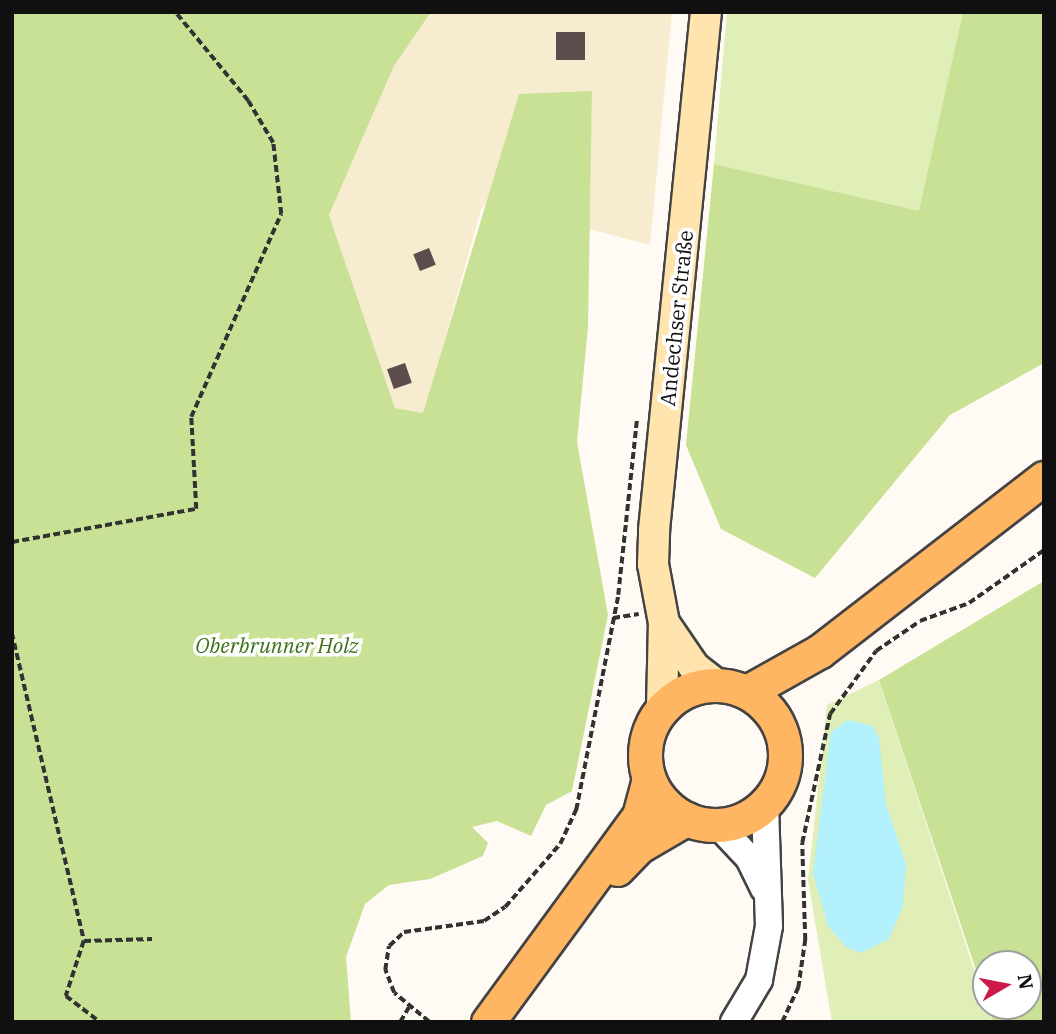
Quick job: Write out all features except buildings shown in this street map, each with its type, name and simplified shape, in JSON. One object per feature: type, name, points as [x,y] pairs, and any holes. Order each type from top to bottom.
[{"type":"main road","name":"Andechser Straße","points":[[662,708],[664,623],[653,565],[653,530],[706,12]]},
{"type":"main road","points":[[488,1022],[639,816],[649,779],[646,742],[662,708],[696,687],[731,688],[820,650],[1044,478]]},
{"type":"main road","name":"Andechser Straße","points":[[664,623],[694,667],[731,688]]},
{"type":"main road","points":[[781,730],[795,693],[820,650]]},
{"type":"main road","points":[[649,779],[658,796],[686,819],[718,825],[751,816],[765,804],[784,770],[781,730],[773,714],[731,688]]},
{"type":"main road","points":[[567,917],[638,847],[686,819]]},
{"type":"street","points":[[734,1022],[759,980],[768,897],[765,804]]},
{"type":"street","points":[[718,825],[749,858],[768,897]]},
{"type":"path","points":[[12,542],[196,509],[191,417],[281,214],[272,143],[248,101],[175,12]]},
{"type":"path","points":[[427,1021],[394,993],[385,970],[390,946],[404,932],[484,921],[505,907],[560,844],[576,810],[618,595],[639,404]]},
{"type":"path","points":[[782,1022],[798,988],[805,940],[802,843],[830,714],[876,651],[920,621],[969,603],[1044,550]]},
{"type":"path","points":[[12,633],[84,941],[66,996],[100,1022]]},
{"type":"path","points":[[84,941],[152,939]]},
{"type":"path","points":[[400,1022],[409,1007]]},
{"type":"shaded area","points":[[431,12],[672,12],[650,245],[589,229],[592,91],[481,209],[424,414],[395,408],[329,215],[394,66]]},
{"type":"green space","name":"Oberbrunner Holz","points":[[12,12],[431,12],[394,66],[329,215],[395,408],[423,413],[519,94],[592,91],[588,327],[577,442],[608,615],[572,791],[546,805],[531,836],[497,821],[472,827],[488,843],[483,856],[430,879],[389,885],[365,904],[346,957],[351,1022],[12,1022]]},
{"type":"green space","points":[[727,12],[963,12],[920,212],[714,164]]},
{"type":"green space","points":[[963,12],[1044,12],[1044,363],[950,415],[815,578],[721,529],[686,445],[714,164],[919,211]]},
{"type":"green space","points":[[1044,581],[1044,1022],[993,1022],[1042,1020],[1042,950],[972,950],[972,958],[879,680]]},
{"type":"green space","points":[[879,680],[972,963],[972,1020],[993,1022],[832,1022],[808,880],[827,705]]},
{"type":"water","points":[[848,720],[873,726],[879,738],[886,804],[906,864],[903,906],[889,939],[861,953],[846,947],[828,926],[813,873],[831,732]]}]
